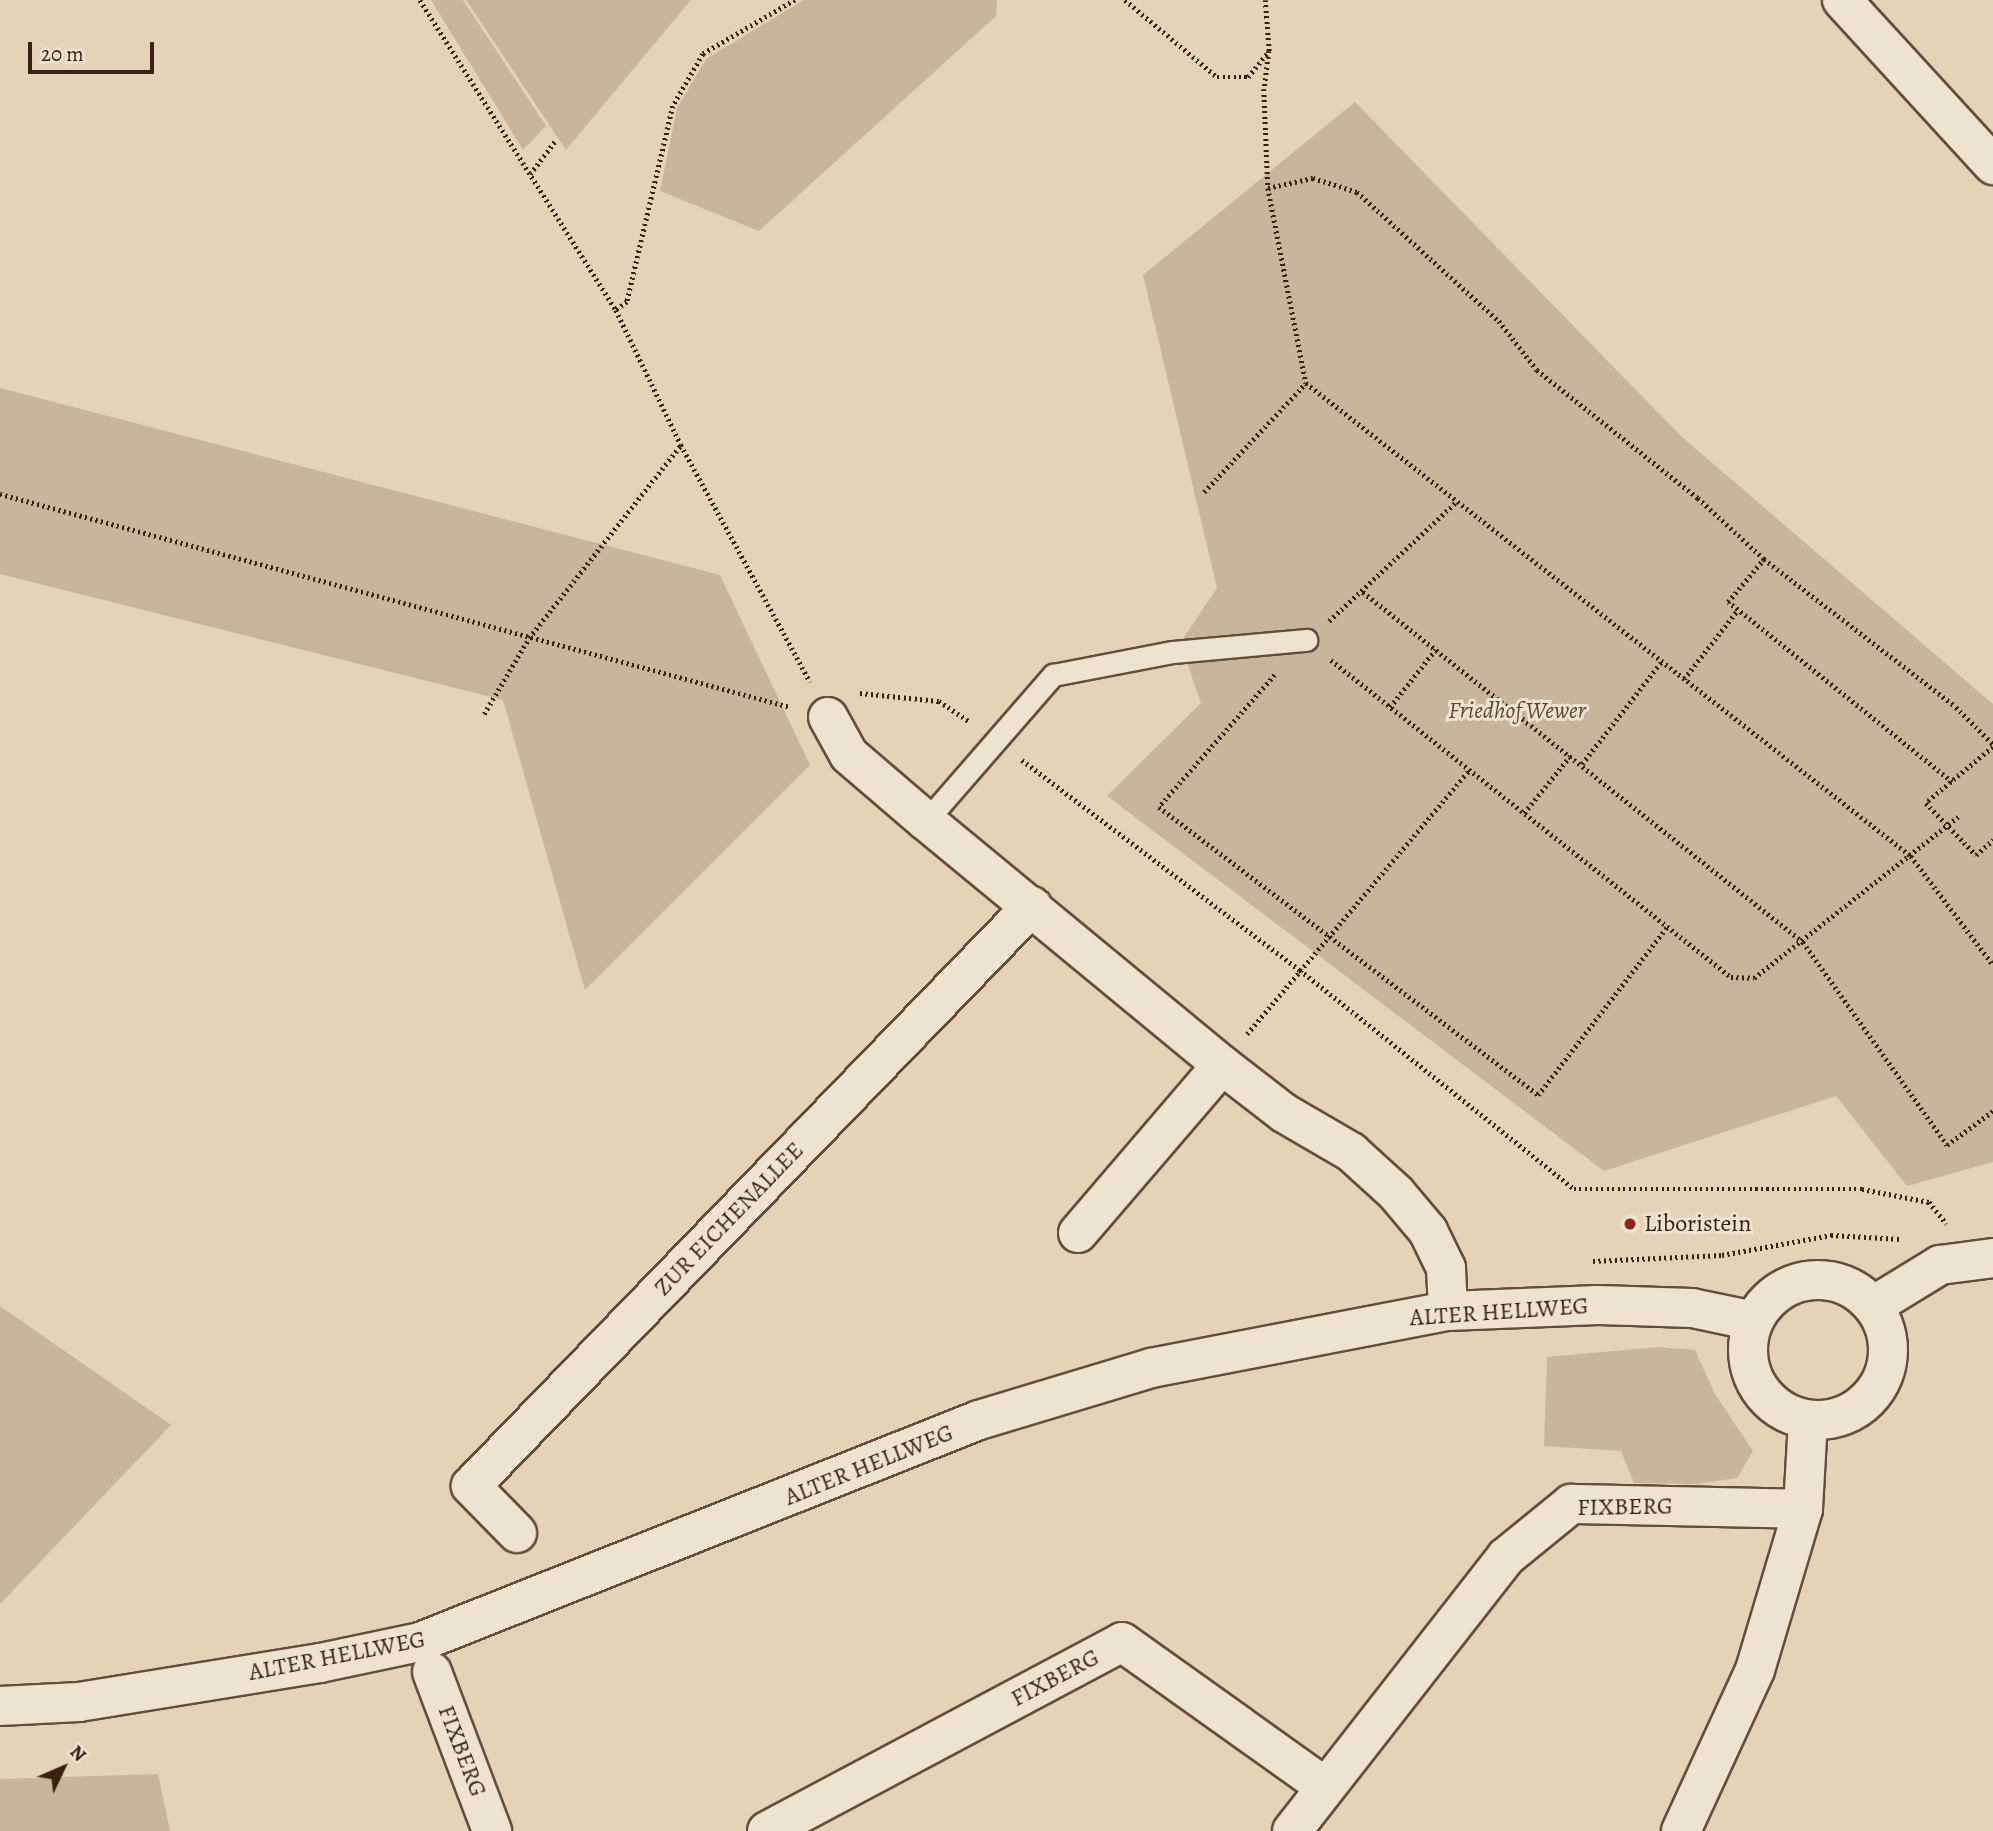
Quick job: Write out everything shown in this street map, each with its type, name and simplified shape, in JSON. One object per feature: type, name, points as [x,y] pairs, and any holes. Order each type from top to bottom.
[{"type":"street","points":[[1842,0],[1993,165]]},
{"type":"street","points":[[842,705],[849,755],[1222,1065],[1284,1113],[1351,1152],[1395,1193],[1428,1231],[1447,1268],[1448,1311]]},
{"type":"street","name":"ZUR EICHENALLEE","points":[[517,1533],[471,1486],[1032,906]]},
{"type":"street","points":[[1078,1233],[1222,1065]]},
{"type":"street","points":[[1873,1306],[1940,1265],[1993,1258]]},
{"type":"street","points":[[1809,1280],[1834,1281],[1856,1290],[1873,1306],[1886,1331],[1889,1359],[1880,1385],[1861,1407],[1836,1419],[1808,1420],[1783,1412],[1763,1395],[1751,1372],[1748,1346],[1754,1321],[1767,1301],[1787,1287],[1809,1280]]},
{"type":"street","name":"ALTER HELLWEG","points":[[0,1706],[79,1702],[320,1663],[420,1642],[979,1420],[1152,1368],[1448,1311],[1598,1305],[1692,1307],[1754,1321]]},
{"type":"street","points":[[1681,1831],[1755,1670],[1803,1508],[1808,1420]]},
{"type":"street","name":"FIXBERG","points":[[1292,1831],[1506,1557],[1571,1504],[1803,1508]]},
{"type":"street","name":"FIXBERG","points":[[767,1831],[1122,1642],[1325,1787]]},
{"type":"street","name":"FIXBERG","points":[[432,1672],[492,1831]]},
{"type":"lane","points":[[926,821],[1054,675],[1173,652],[1306,640]]},
{"type":"path","points":[[420,0],[616,310],[681,445],[842,705]]},
{"type":"path","points":[[616,310],[627,302],[673,106],[697,64],[703,54],[795,0]]},
{"type":"path","points":[[1125,0],[1217,77],[1248,77],[1269,51]]},
{"type":"path","points":[[1265,0],[1269,51],[1264,89],[1268,188],[1306,383],[1911,856],[1993,965]]},
{"type":"path","points":[[530,174],[555,140]]},
{"type":"path","points":[[1268,188],[1313,178],[1357,192],[1499,321],[1537,370],[1698,498],[1764,559],[1956,707],[1993,746],[1926,803],[1976,855],[1993,840]]},
{"type":"path","points":[[1204,492],[1306,383]]},
{"type":"path","points":[[484,714],[529,638],[681,445]]},
{"type":"path","points":[[0,494],[529,638],[842,705],[939,701],[995,740],[1300,970],[1574,1189],[1862,1189],[1928,1202]]},
{"type":"path","points":[[1456,502],[1363,592],[1306,640],[1159,807],[1538,1095],[1667,927]]},
{"type":"path","points":[[1764,559],[1728,602],[1952,782]]},
{"type":"path","points":[[1363,592],[1803,942],[1947,1145],[1993,1111]]},
{"type":"path","points":[[1684,679],[1737,611]]},
{"type":"path","points":[[1306,640],[1731,977],[1754,978],[1958,817]]},
{"type":"path","points":[[1390,707],[1436,649]]},
{"type":"path","points":[[1582,764],[1661,662]]},
{"type":"path","points":[[1524,813],[1571,755]]},
{"type":"path","points":[[1222,1065],[1469,770]]},
{"type":"green space","points":[[431,0],[463,0],[546,126],[523,150]]},
{"type":"green space","points":[[466,0],[691,0],[566,150]]},
{"type":"green space","points":[[804,0],[997,0],[996,16],[759,231],[660,191],[677,108],[706,59]]},
{"type":"green space","name":"Friedhof Wewer","points":[[1355,102],[1682,437],[1993,704],[1993,1162],[1907,1186],[1836,1096],[1604,1171],[1107,796],[1201,703],[1180,643],[1217,588],[1143,275]]},
{"type":"green space","points":[[0,388],[720,575],[810,765],[585,990],[503,700],[0,574]]},
{"type":"green space","points":[[0,1306],[171,1425],[0,1604]]},
{"type":"green space","points":[[1658,1347],[1695,1350],[1715,1394],[1753,1451],[1737,1478],[1697,1484],[1634,1483],[1621,1451],[1544,1446],[1547,1357]]},
{"type":"green space","points":[[158,1774],[170,1831],[0,1831],[0,1779]]},
{"type":"place","name":"Liboristein","points":[[1630,1224]]}]
